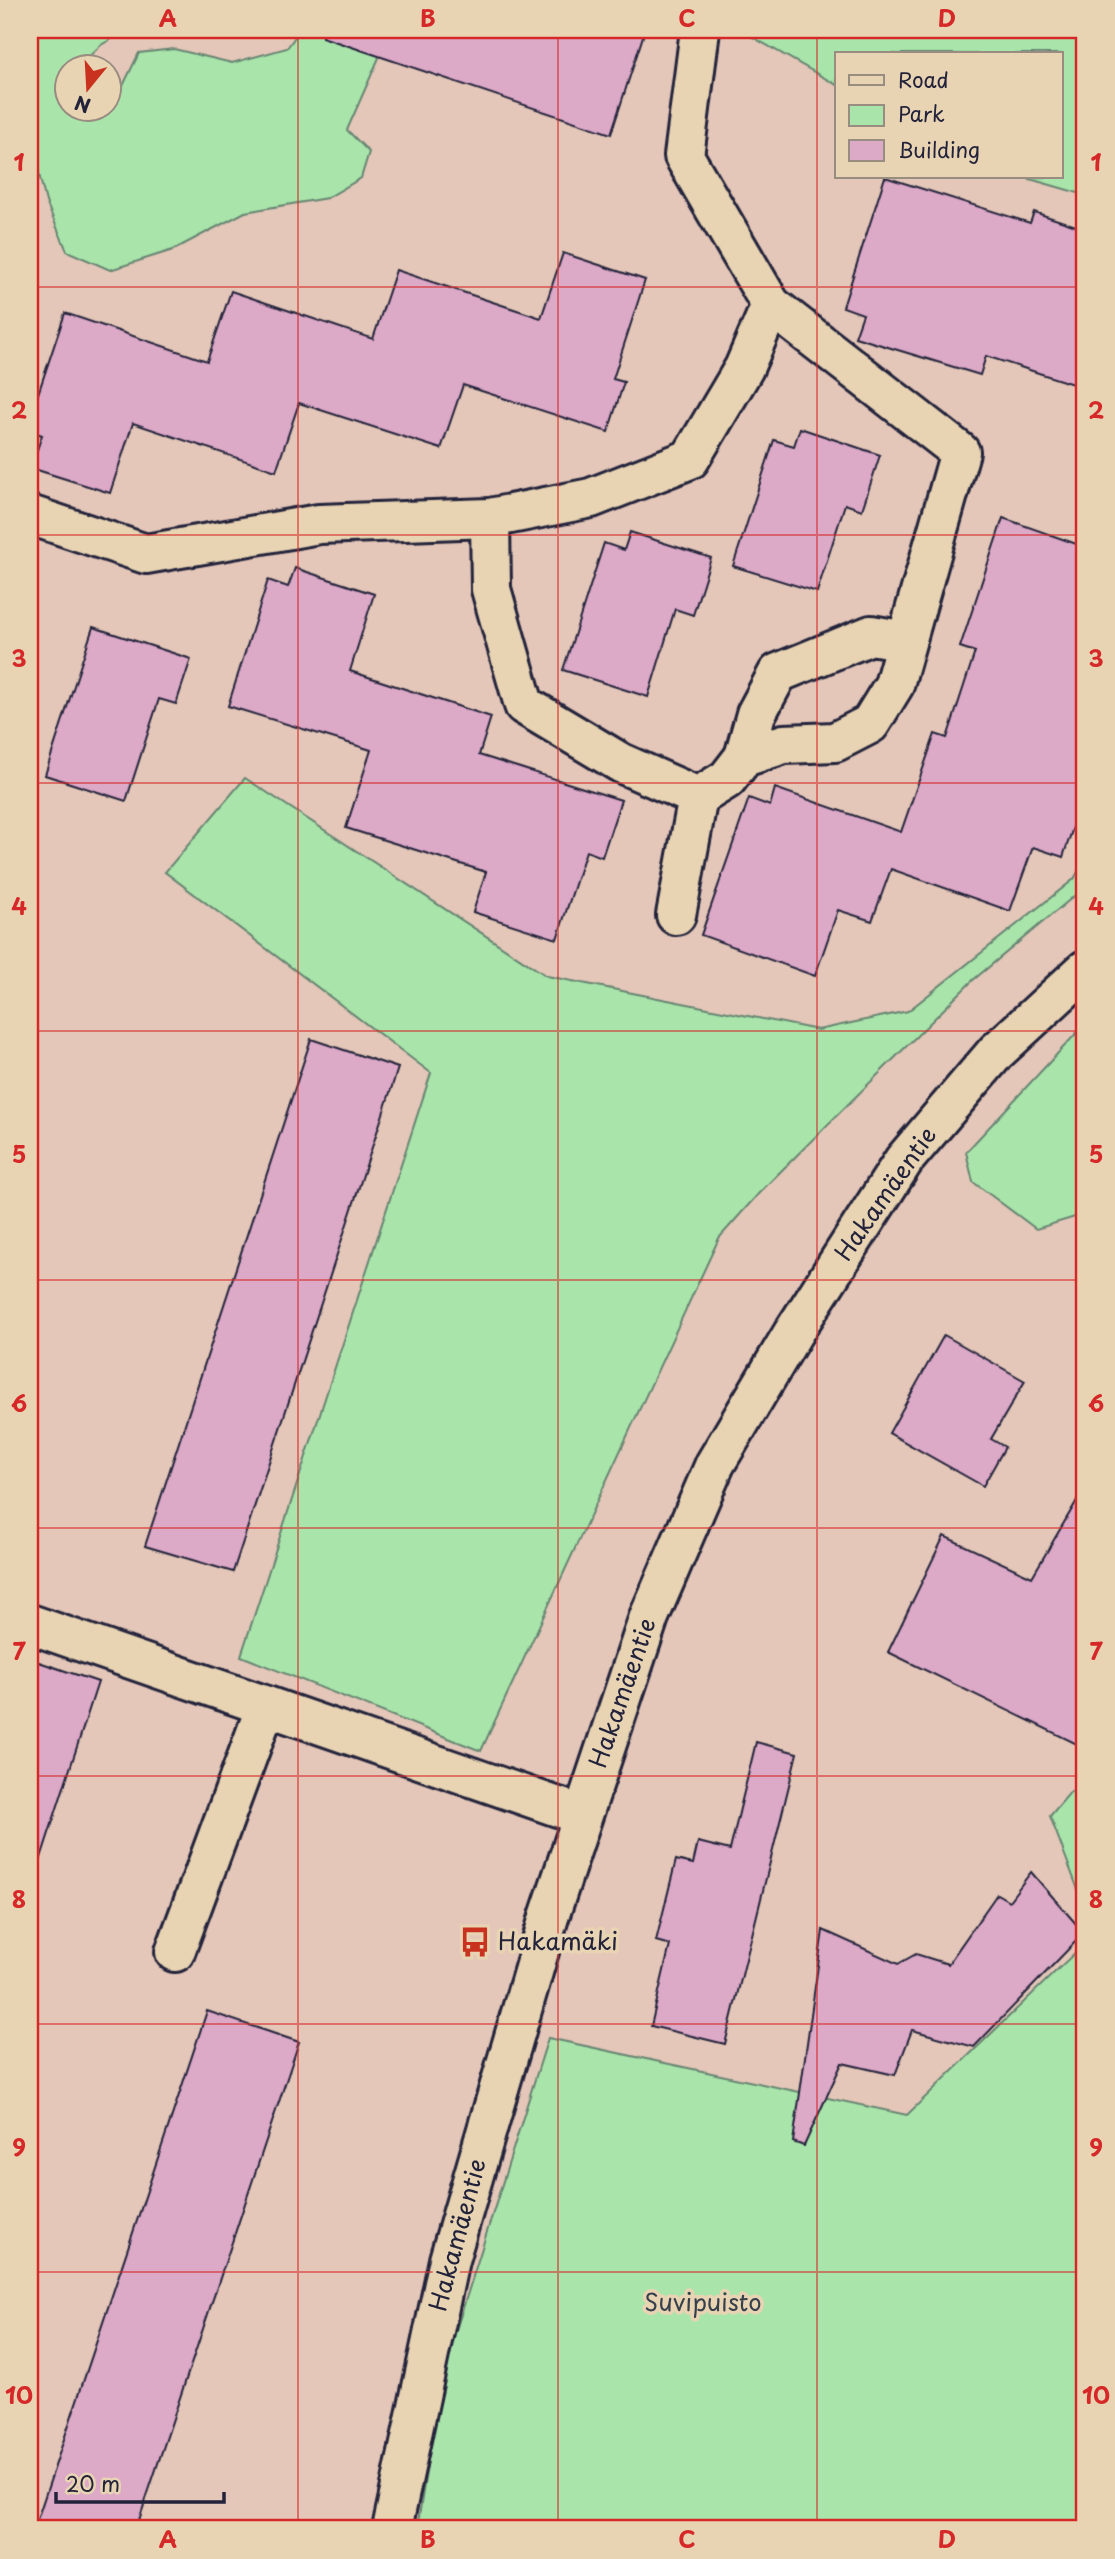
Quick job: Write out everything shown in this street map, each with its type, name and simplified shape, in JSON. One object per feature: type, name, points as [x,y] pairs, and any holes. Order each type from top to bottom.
[{"type":"street","points":[[700,30],[684,156],[771,304],[960,452],[894,685],[870,724],[835,742],[784,744],[744,757]]},
{"type":"street","points":[[30,515],[146,554],[319,524],[490,518],[591,498],[690,459],[744,368],[771,304]]},
{"type":"street","points":[[490,518],[491,589],[524,705],[621,763],[698,797]]},
{"type":"street","points":[[676,915],[698,797],[727,779],[744,757],[756,714],[778,673],[871,635],[905,641]]},
{"type":"street","name":"Hakamäentie","points":[[392,2529],[449,2260],[581,1815],[649,1617],[715,1464],[793,1333],[904,1160],[996,1052],[1085,970]]},
{"type":"street","points":[[30,1624],[581,1815]]},
{"type":"street","points":[[176,1952],[266,1706]]},
{"type":"green space","points":[[30,30],[128,30],[94,52],[52,52],[52,122],[122,122],[122,88],[139,53],[174,49],[232,63],[287,48],[300,30],[387,30],[378,60],[347,130],[369,152],[361,178],[327,198],[245,212],[173,250],[110,270],[67,251],[46,202],[37,166],[30,168]]},
{"type":"green space","points":[[740,30],[1085,30],[1085,195],[1026,178],[1062,178],[1062,52],[835,52],[835,84]]},
{"type":"green space","points":[[245,778],[547,976],[818,1030],[908,1011],[1074,879],[1085,859],[1085,887],[972,981],[760,1192],[719,1238],[481,1751],[241,1656],[431,1073],[165,872]]},
{"type":"green space","points":[[1085,1024],[1085,1214],[1036,1229],[973,1182],[966,1152]]},
{"type":"green space","points":[[1071,1791],[1085,1800],[1085,1908],[1050,1816]]},
{"type":"green space","name":"Suvipuisto","points":[[1085,1943],[1085,2529],[417,2529],[441,2378],[548,2038],[907,2115]]},
{"type":"building","points":[[324,30],[645,30],[611,134],[322,37]]},
{"type":"building","points":[[885,178],[1030,223],[1034,212],[1085,229],[1085,388],[986,356],[980,375],[855,337],[863,314],[843,307]]},
{"type":"building","points":[[563,253],[645,280],[613,379],[624,382],[608,432],[463,385],[441,449],[299,403],[276,471],[133,423],[110,493],[31,468],[42,435],[30,431],[30,418],[65,313],[207,361],[231,291],[373,339],[396,270],[541,318]]},
{"type":"building","points":[[800,428],[880,455],[862,510],[845,504],[817,592],[733,566],[774,440],[794,446]]},
{"type":"building","points":[[1003,518],[1085,547],[1085,792],[1063,857],[1033,847],[1010,911],[891,869],[872,921],[838,910],[815,976],[701,935],[749,798],[770,806],[775,788],[901,832],[935,734],[947,738],[975,652],[960,647]]},
{"type":"building","points":[[630,532],[711,558],[693,615],[675,609],[648,697],[563,670],[604,543],[624,550]]},
{"type":"building","points":[[295,568],[374,594],[350,671],[491,717],[479,755],[621,800],[602,857],[586,851],[557,939],[473,912],[486,872],[346,828],[371,750],[228,706],[268,580],[288,587]]},
{"type":"building","points":[[93,627],[191,659],[176,704],[159,699],[126,801],[45,775]]},
{"type":"building","points":[[311,1039],[398,1068],[233,1572],[145,1546]]},
{"type":"building","points":[[944,1335],[1025,1381],[991,1439],[1005,1447],[983,1486],[889,1433]]},
{"type":"building","points":[[1085,1487],[1085,1748],[888,1652],[944,1536],[1032,1577]]},
{"type":"building","points":[[30,1659],[98,1682],[39,1864],[30,1863]]},
{"type":"building","points":[[756,1742],[797,1753],[725,2044],[651,2026],[670,1945],[656,1941],[676,1860],[693,1864],[698,1842],[730,1850]]},
{"type":"building","points":[[1031,1872],[1084,1933],[974,2047],[912,2030],[895,2075],[842,2063],[804,2146],[793,2142],[823,1930],[898,1964],[916,1954],[948,1964],[997,1894],[1009,1901]]},
{"type":"building","points":[[207,2011],[299,2042],[136,2529],[34,2529]]},
{"type":"place","name":"Hakamäki","points":[[475,1942]]}]
